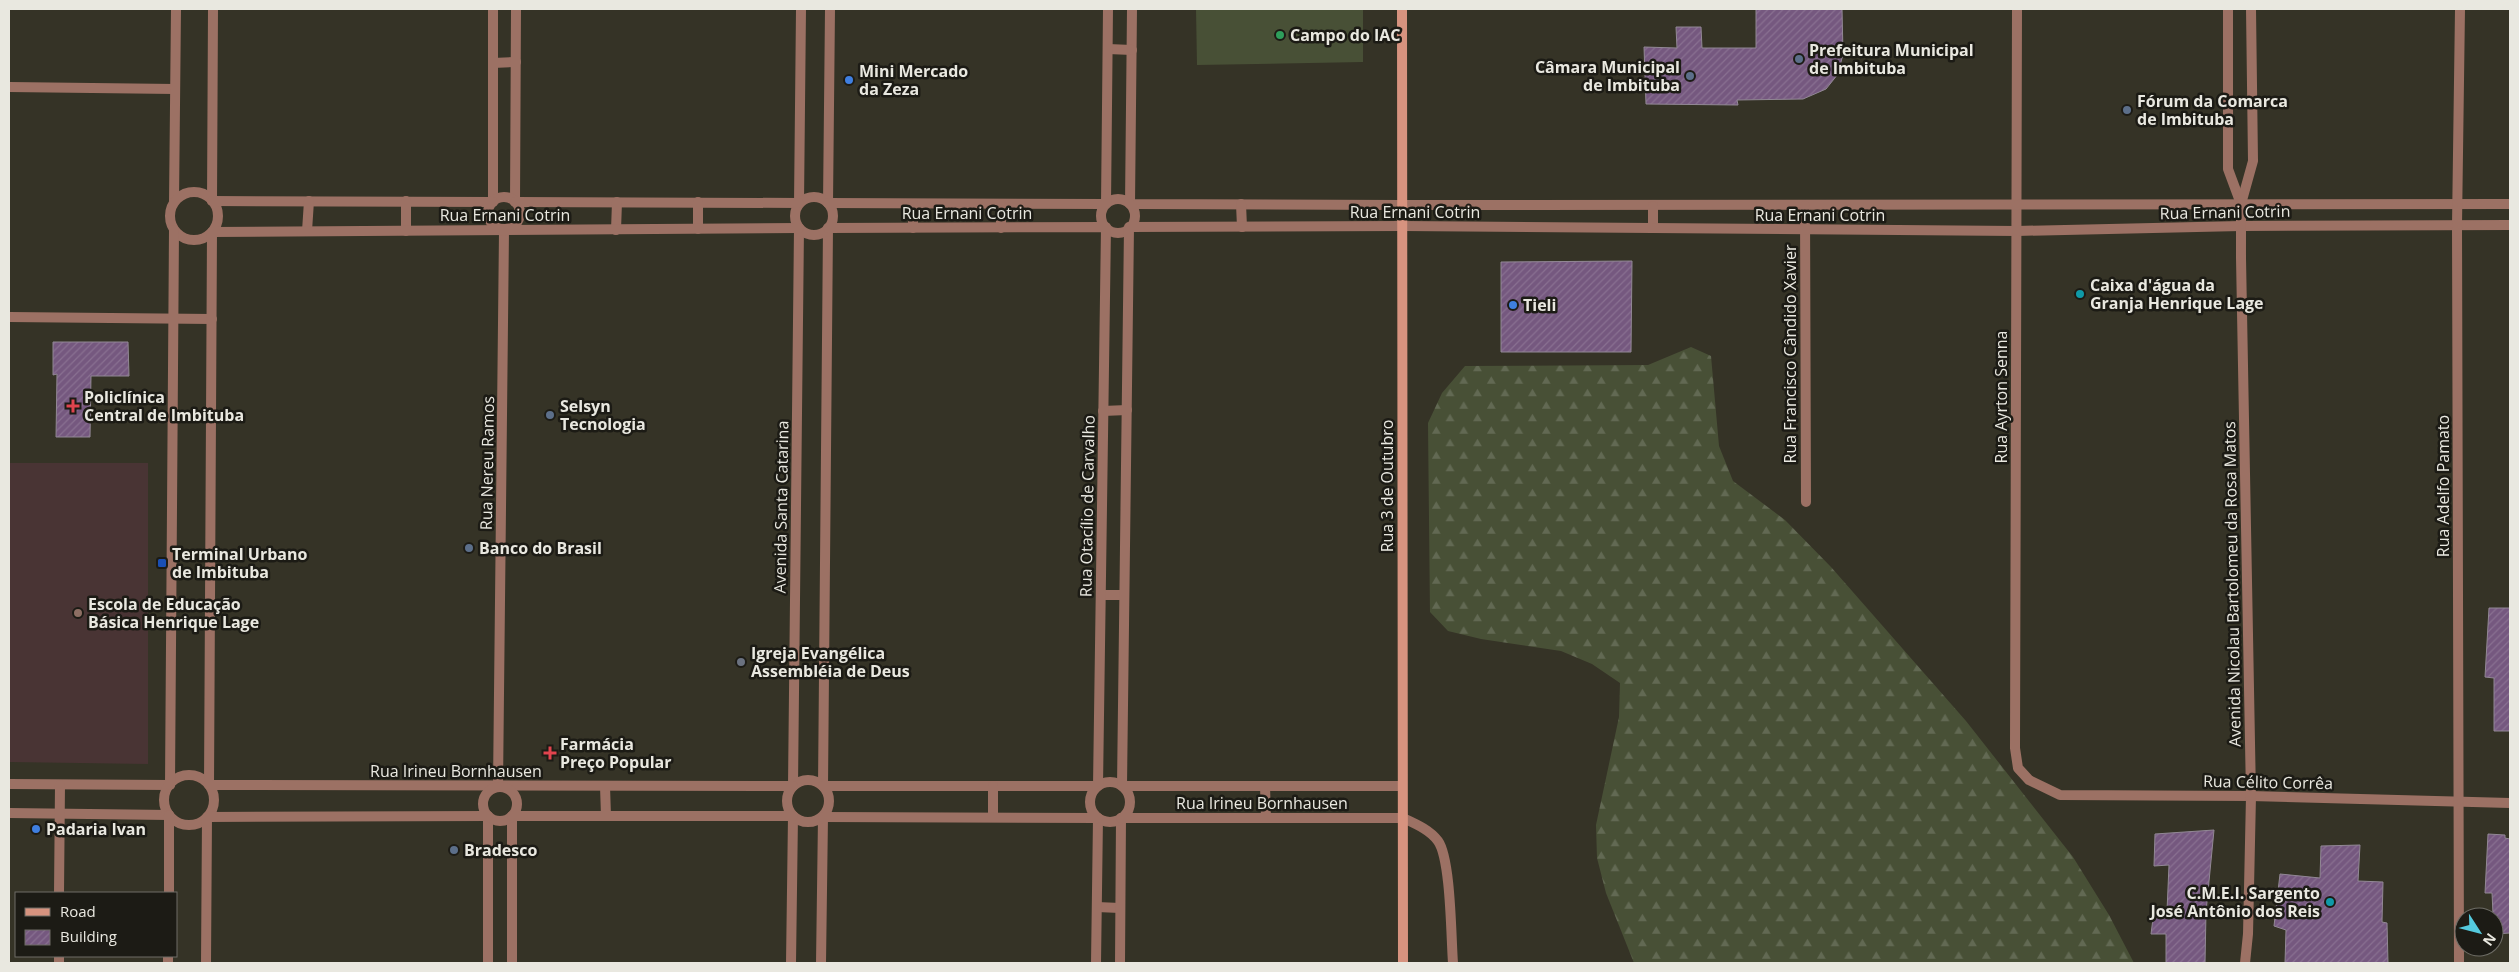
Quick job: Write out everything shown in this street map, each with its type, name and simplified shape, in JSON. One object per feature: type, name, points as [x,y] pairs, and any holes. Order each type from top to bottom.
[{"type":"main road","name":"Rua 3 de Outubro","points":[[1402,9],[1403,963]]},
{"type":"street","points":[[169,892],[169,815],[164,800],[170,785],[174,230],[170,216],[174,202],[176,9]]},
{"type":"street","points":[[9,813],[169,815],[180,824],[188,825],[195,824],[212,812],[214,798],[209,785],[212,232],[218,216],[212,201],[213,9]]},
{"type":"street","points":[[493,9],[493,202],[488,211],[490,222],[498,229],[504,230],[513,227],[519,220],[520,210],[515,202],[507,197],[493,202]]},
{"type":"street","points":[[515,202],[516,9]]},
{"type":"street","points":[[801,9],[799,203],[794,219],[799,228],[810,235],[817,235],[828,228]]},
{"type":"street","points":[[821,963],[823,817],[829,805],[827,792],[823,786],[828,228],[833,213],[828,203],[830,9]]},
{"type":"street","points":[[1108,9],[1106,204],[1101,213],[1106,227],[1115,232],[1130,228]]},
{"type":"street","points":[[207,817],[488,816],[498,821],[512,816],[792,816],[804,822],[811,822],[823,817],[993,817],[1098,818],[1110,822],[1126,814],[1130,802],[1122,786],[1130,228],[1134,218],[1130,204],[1132,9]]},
{"type":"street","name":"Rua Ayrton Senna","points":[[2017,9],[2015,748],[2018,768],[2029,780]]},
{"type":"street","name":"Avenida Nicolau Bartolomeu da Rosa Matos","points":[[2228,9],[2228,169],[2241,204]]},
{"type":"street","name":"Avenida Nicolau Bartolomeu da Rosa Matos","points":[[2245,963],[2248,934],[2251,796],[2241,204],[2253,162],[2251,9]]},
{"type":"street","name":"Rua Adelfo Pamato","points":[[2459,963],[2458,204],[2460,9]]},
{"type":"street","points":[[1108,49],[1132,50]]},
{"type":"street","points":[[493,63],[516,62]]},
{"type":"street","points":[[9,87],[175,88]]},
{"type":"street","points":[[174,202],[186,193],[193,192],[200,193],[212,201]]},
{"type":"street","points":[[799,203],[803,199],[814,196],[828,203]]},
{"type":"street","points":[[1106,204],[1115,199],[1130,204]]},
{"type":"street","name":"Rua Ernani Cotrin","points":[[212,201],[493,202]]},
{"type":"street","points":[[308,231],[309,201]]},
{"type":"street","points":[[406,202],[406,231]]},
{"type":"street","name":"Rua Ernani Cotrin","points":[[515,202],[799,203]]},
{"type":"street","points":[[616,230],[617,202]]},
{"type":"street","points":[[698,202],[698,230]]},
{"type":"street","name":"Rua Ernani Cotrin","points":[[828,203],[1106,204]]},
{"type":"street","points":[[913,204],[913,228]]},
{"type":"street","points":[[1001,204],[1001,228]]},
{"type":"street","name":"Rua Ernani Cotrin","points":[[1130,204],[1805,206],[2510,204]]},
{"type":"street","points":[[1241,204],[1242,227]]},
{"type":"street","points":[[1652,206],[1653,228]]},
{"type":"street","name":"Rua Francisco Cândido Xavier","points":[[1805,206],[1806,502]]},
{"type":"street","name":"Rua Ernani Cotrin","points":[[1130,228],[1403,226],[2017,231],[2241,226],[2510,225]]},
{"type":"street","name":"Rua Ernani Cotrin","points":[[828,228],[1106,227]]},
{"type":"street","name":"Rua Otacílio de Carvalho","points":[[1098,786],[1106,227]]},
{"type":"street","name":"Rua Ernani Cotrin","points":[[212,232],[799,228]]},
{"type":"street","name":"Avenida Santa Catarina","points":[[793,786],[799,228]]},
{"type":"street","points":[[174,230],[185,238],[192,240],[212,232]]},
{"type":"street","name":"Rua Nereu Ramos","points":[[498,786],[504,230]]},
{"type":"street","points":[[9,317],[212,319]]},
{"type":"street","points":[[1103,411],[1127,410]]},
{"type":"street","points":[[1101,595],[1124,595]]},
{"type":"street","points":[[9,784],[170,785],[189,775],[203,780],[209,785]]},
{"type":"street","points":[[791,963],[792,816],[787,804],[787,798],[793,786],[804,780],[811,780],[823,786],[1098,786],[1110,782],[1122,786]]},
{"type":"street","name":"Rua Célito Corrêa","points":[[2029,780],[2060,795],[2251,796],[2459,804],[2510,804]]},
{"type":"street","points":[[59,892],[60,785]]},
{"type":"street","name":"Rua Irineu Bornhausen","points":[[209,785],[793,786]]},
{"type":"street","points":[[488,963],[488,816],[483,801],[488,791],[498,786],[509,788],[516,796],[518,807],[512,816],[512,963]]},
{"type":"street","points":[[605,786],[606,816]]},
{"type":"street","points":[[993,786],[993,817]]},
{"type":"street","points":[[1096,963],[1098,818],[1090,802],[1094,790],[1098,786]]},
{"type":"street","name":"Rua Irineu Bornhausen","points":[[1122,786],[1402,786]]},
{"type":"street","points":[[1265,786],[1266,818]]},
{"type":"street","points":[[206,963],[207,817]]},
{"type":"street","points":[[1120,963],[1121,818]]},
{"type":"street","name":"Rua Irineu Bornhausen","points":[[1121,818],[1403,818]]},
{"type":"street","points":[[1403,818],[1425,829],[1439,842],[1443,855],[1453,963]]},
{"type":"street","points":[[1097,907],[1120,908]]},
{"type":"shaded area","name":"Escola de Educação Básica Henrique Lage","points":[[9,463],[148,463],[148,764],[9,762]]},
{"type":"green space","name":"Campo do IAC","points":[[1196,9],[1363,9],[1363,62],[1197,65]]},
{"type":"green space","points":[[1691,347],[1711,356],[1719,446],[1733,481],[1785,520],[1831,567],[1966,721],[2073,857],[2109,915],[2134,963],[1634,963],[1606,893],[1597,858],[1596,825],[1619,717],[1620,683],[1592,664],[1561,651],[1481,639],[1448,631],[1430,612],[1428,423],[1442,393],[1465,366],[1648,365]]},
{"type":"building","points":[[1756,9],[1842,9],[1843,54],[1838,74],[1826,89],[1803,99],[1737,100],[1738,105],[1646,104],[1644,47],[1677,48],[1676,27],[1701,27],[1702,48],[1756,48]]},
{"type":"building","points":[[1632,261],[1631,352],[1501,352],[1501,262]]},
{"type":"building","name":"Policlínica Central de Imbituba","points":[[53,342],[128,342],[129,376],[91,376],[90,437],[56,437],[57,374],[53,375]]},
{"type":"building","points":[[2489,608],[2510,608],[2510,731],[2494,731],[2494,678],[2485,677]]},
{"type":"building","points":[[2214,830],[2206,912],[2205,963],[2166,963],[2166,934],[2151,934],[2154,911],[2167,911],[2169,865],[2154,866],[2155,834]]},
{"type":"building","points":[[2488,834],[2505,835],[2505,838],[2510,839],[2510,933],[2504,933],[2504,907],[2493,907],[2492,893],[2485,893]]},
{"type":"building","name":"C.M.E.I. Sargento José Antônio dos Reis","points":[[2360,845],[2358,881],[2383,882],[2382,922],[2387,923],[2388,963],[2285,963],[2286,930],[2274,926],[2280,874],[2320,878],[2321,846]]},
{"type":"place","name":"Campo do IAC","points":[[1280,35]]},
{"type":"place","name":"Prefeitura Municipal de Imbituba","points":[[1799,59]]},
{"type":"place","name":"Câmara Municipal de Imbituba","points":[[1690,76]]},
{"type":"place","name":"Mini Mercado da Zeza","points":[[849,80]]},
{"type":"place","name":"Fórum da Comarca de Imbituba","points":[[2127,110]]},
{"type":"place","name":"Caixa d'água da Granja Henrique Lage","points":[[2080,294]]},
{"type":"place","name":"Tieli","points":[[1513,305]]},
{"type":"place","name":"Policlínica Central de Imbituba","points":[[73,406]]},
{"type":"place","name":"Selsyn Tecnologia","points":[[550,415]]},
{"type":"place","name":"Banco do Brasil","points":[[469,548]]},
{"type":"place","name":"Terminal Urbano de Imbituba","points":[[162,563]]},
{"type":"place","name":"Escola de Educação Básica Henrique Lage","points":[[78,613]]},
{"type":"place","name":"Igreja Evangélica Assembléia de Deus","points":[[741,662]]},
{"type":"place","name":"Farmácia Preço Popular","points":[[550,753]]},
{"type":"place","name":"Padaria Ivan","points":[[36,829]]},
{"type":"place","name":"Bradesco","points":[[454,850]]},
{"type":"place","name":"C.M.E.I. Sargento José Antônio dos Reis","points":[[2330,902]]}]
